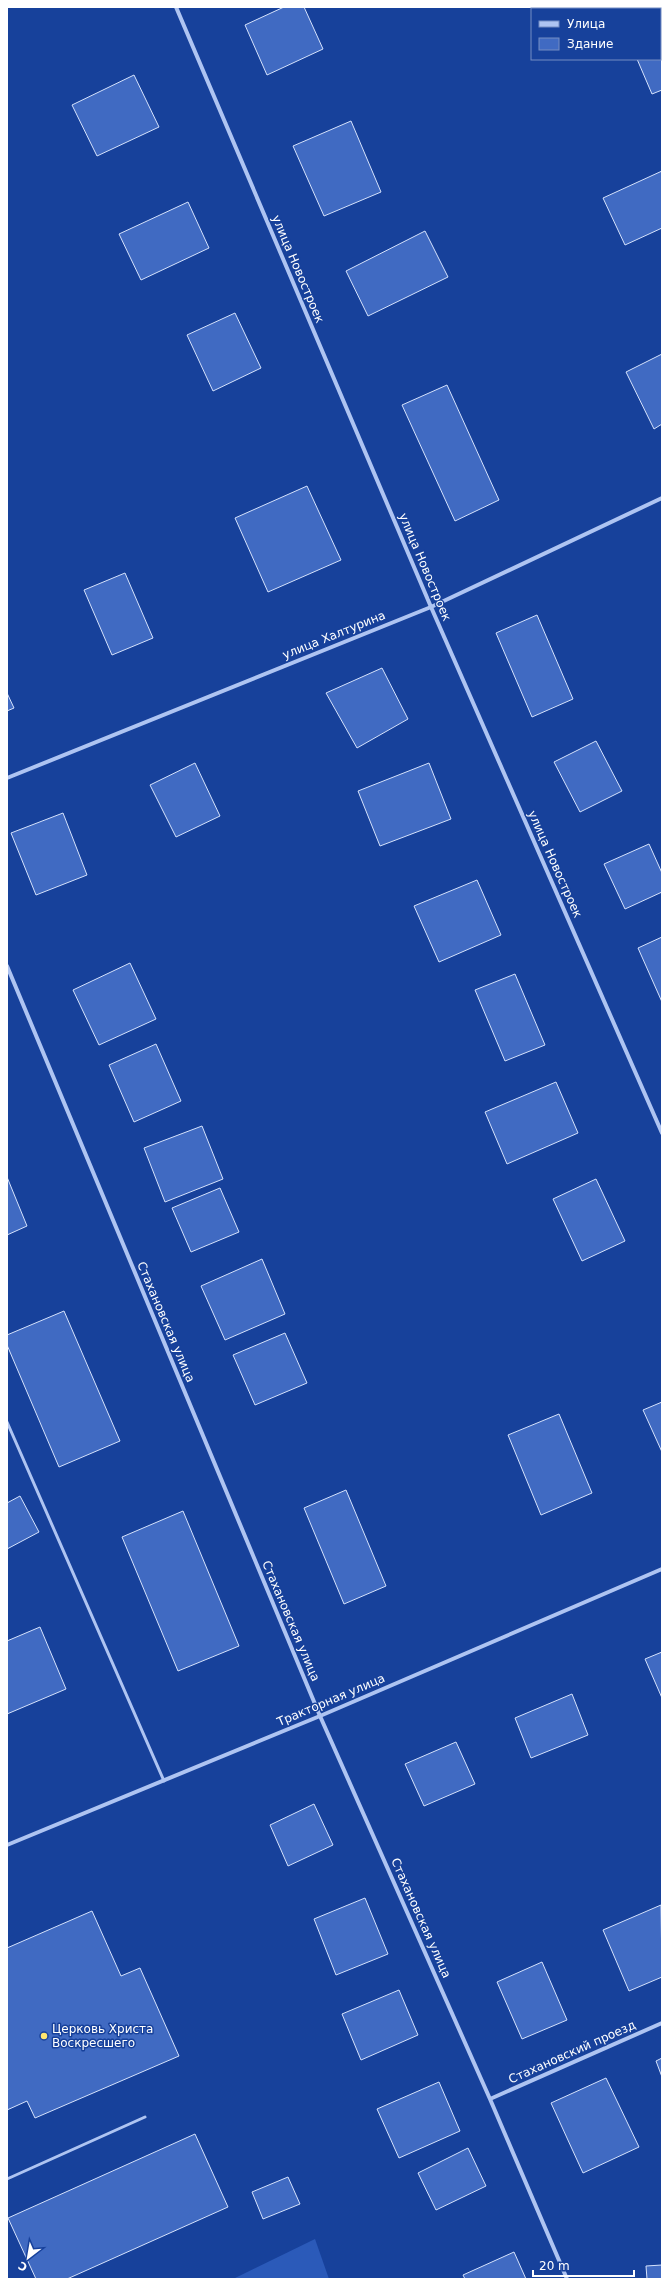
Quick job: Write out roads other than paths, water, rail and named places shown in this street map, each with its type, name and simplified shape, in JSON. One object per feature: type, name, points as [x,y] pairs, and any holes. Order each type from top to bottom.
[{"type":"street","name":"улица Новостроек","points":[[176,7],[431,607],[662,1133]]},
{"type":"street","name":"улица Халтурина","points":[[7,778],[431,607],[662,498]]},
{"type":"street","name":"Стахановская улица","points":[[7,966],[320,1716],[490,2098],[567,2279]]},
{"type":"street","name":"Тракторная улица","points":[[7,1845],[320,1716],[662,1569]]},
{"type":"street","name":"Стахановский проезд","points":[[490,2098],[662,2023]]},
{"type":"lane","points":[[7,1422],[164,1781]]},
{"type":"lane","points":[[7,2179],[145,2117]]},
{"type":"place","name":"Церковь Христа Воскресшего","points":[[44,2036]]}]
